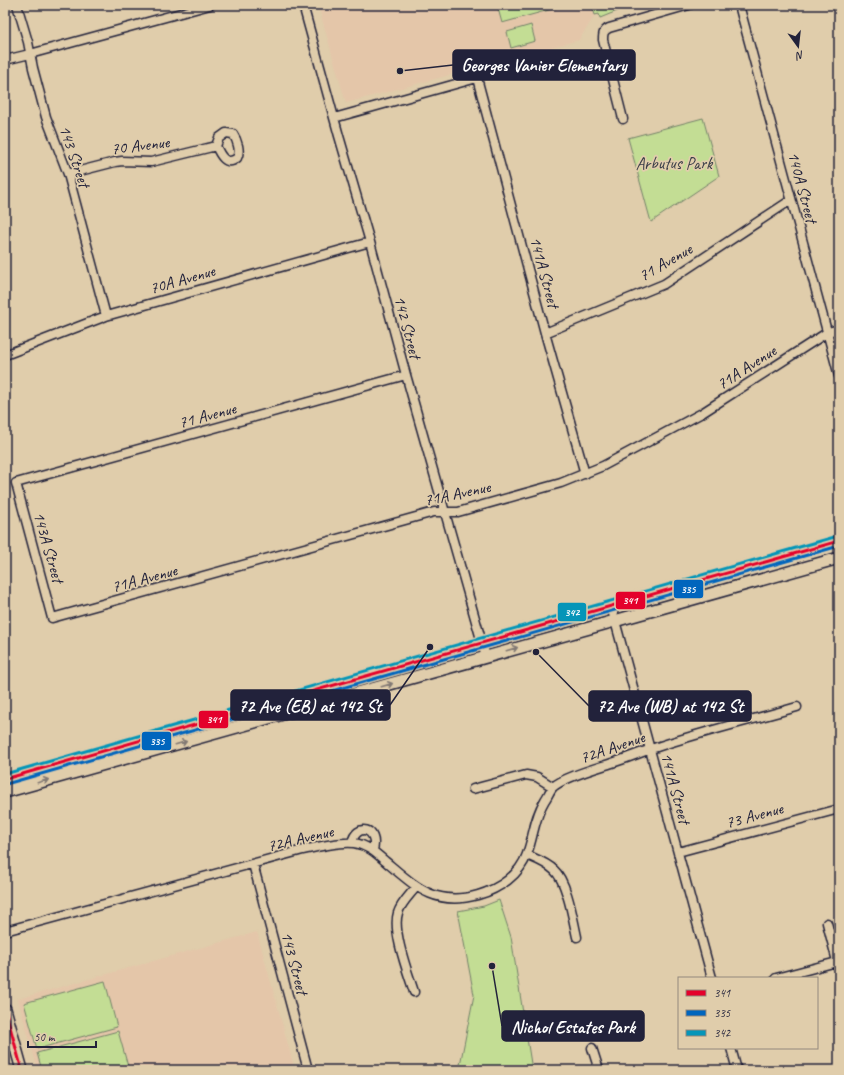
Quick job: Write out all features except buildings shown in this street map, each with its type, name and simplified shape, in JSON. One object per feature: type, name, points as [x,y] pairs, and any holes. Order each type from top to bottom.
[{"type":"main road","points":[[5,779],[839,540]]},
{"type":"main road","points":[[5,792],[839,558]]},
{"type":"main road","points":[[5,1009],[22,1070]]},
{"type":"street","name":"143 Street","points":[[17,5],[46,117],[68,174],[106,316]]},
{"type":"street","points":[[5,60],[210,5]]},
{"type":"street","name":"142 Street","points":[[302,5],[486,657]]},
{"type":"street","points":[[623,119],[603,40],[605,30],[689,5]]},
{"type":"street","name":"140A Street","points":[[739,5],[839,376]]},
{"type":"street","name":"141A Street","points":[[334,118],[477,78],[545,332],[586,474]]},
{"type":"street","name":"70 Avenue","points":[[68,174],[115,162],[151,162],[216,146]]},
{"type":"street","name":"71 Avenue","points":[[545,332],[664,284],[791,200]]},
{"type":"street","name":"70A Avenue","points":[[5,355],[106,316],[370,242]]},
{"type":"street","name":"71A Avenue","points":[[52,618],[434,512],[458,512],[561,483],[586,474],[604,466],[702,413],[828,332],[839,329]]},
{"type":"street","name":"71 Avenue","points":[[16,483],[406,375]]},
{"type":"street","name":"143A Street","points":[[16,483],[52,618]]},
{"type":"street","name":"141A Street","points":[[611,606],[712,977]]},
{"type":"street","name":"72A Avenue","points":[[5,931],[320,846],[352,843],[374,850],[416,887],[434,895],[450,899],[463,899],[480,895],[495,889],[510,879],[527,855],[536,818],[553,787],[570,777],[650,750],[797,707]]},
{"type":"street","points":[[473,789],[526,775],[533,776],[553,787]]},
{"type":"street","name":"73 Avenue","points":[[678,852],[839,808]]},
{"type":"street","points":[[352,843],[354,835],[360,830],[370,832],[374,837],[374,850]]},
{"type":"street","points":[[527,855],[550,867],[561,878],[577,936]]},
{"type":"street","name":"143 Street","points":[[253,864],[308,1070]]},
{"type":"street","points":[[414,992],[396,923],[400,908],[416,887]]},
{"type":"street","points":[[781,977],[838,966],[827,923]]},
{"type":"street","points":[[592,1048],[599,1070]]},
{"type":"street","points":[[731,1049],[737,1070]]},
{"type":"shaded area","points":[[318,5],[592,5],[595,15],[579,40],[346,103]]},
{"type":"shaded area","points":[[257,932],[295,1070],[38,1070],[18,999]]},
{"type":"green space","points":[[497,5],[567,5],[502,23]]},
{"type":"green space","points":[[592,5],[632,5],[600,18],[599,14],[595,15]]},
{"type":"green space","points":[[531,25],[535,41],[511,48],[507,32]]},
{"type":"green space","name":"Arbutus Park","points":[[703,118],[719,176],[651,222],[628,138]]},
{"type":"green space","points":[[499,900],[511,937],[532,1070],[459,1070],[474,995],[458,911],[484,906]]},
{"type":"green space","points":[[105,981],[117,1027],[37,1049],[24,1003]]},
{"type":"green space","points":[[118,1031],[129,1070],[42,1070],[37,1053]]},
{"type":"transit line","name":"342","points":[[5,774],[838,536]]},
{"type":"transit line","name":"341","points":[[5,779],[839,541]]},
{"type":"transit line","name":"335","points":[[6,784],[839,546]]},
{"type":"transit line","name":"341","points":[[5,1009],[22,1070]]},
{"type":"place","name":"Georges Vanier Elementary","points":[[400,71]]},
{"type":"place","name":"72 Ave (EB) at 142 St","points":[[430,647]]},
{"type":"place","name":"72 Ave (WB) at 142 St","points":[[536,652]]},
{"type":"place","name":"Nichol Estates Park","points":[[492,966]]}]
